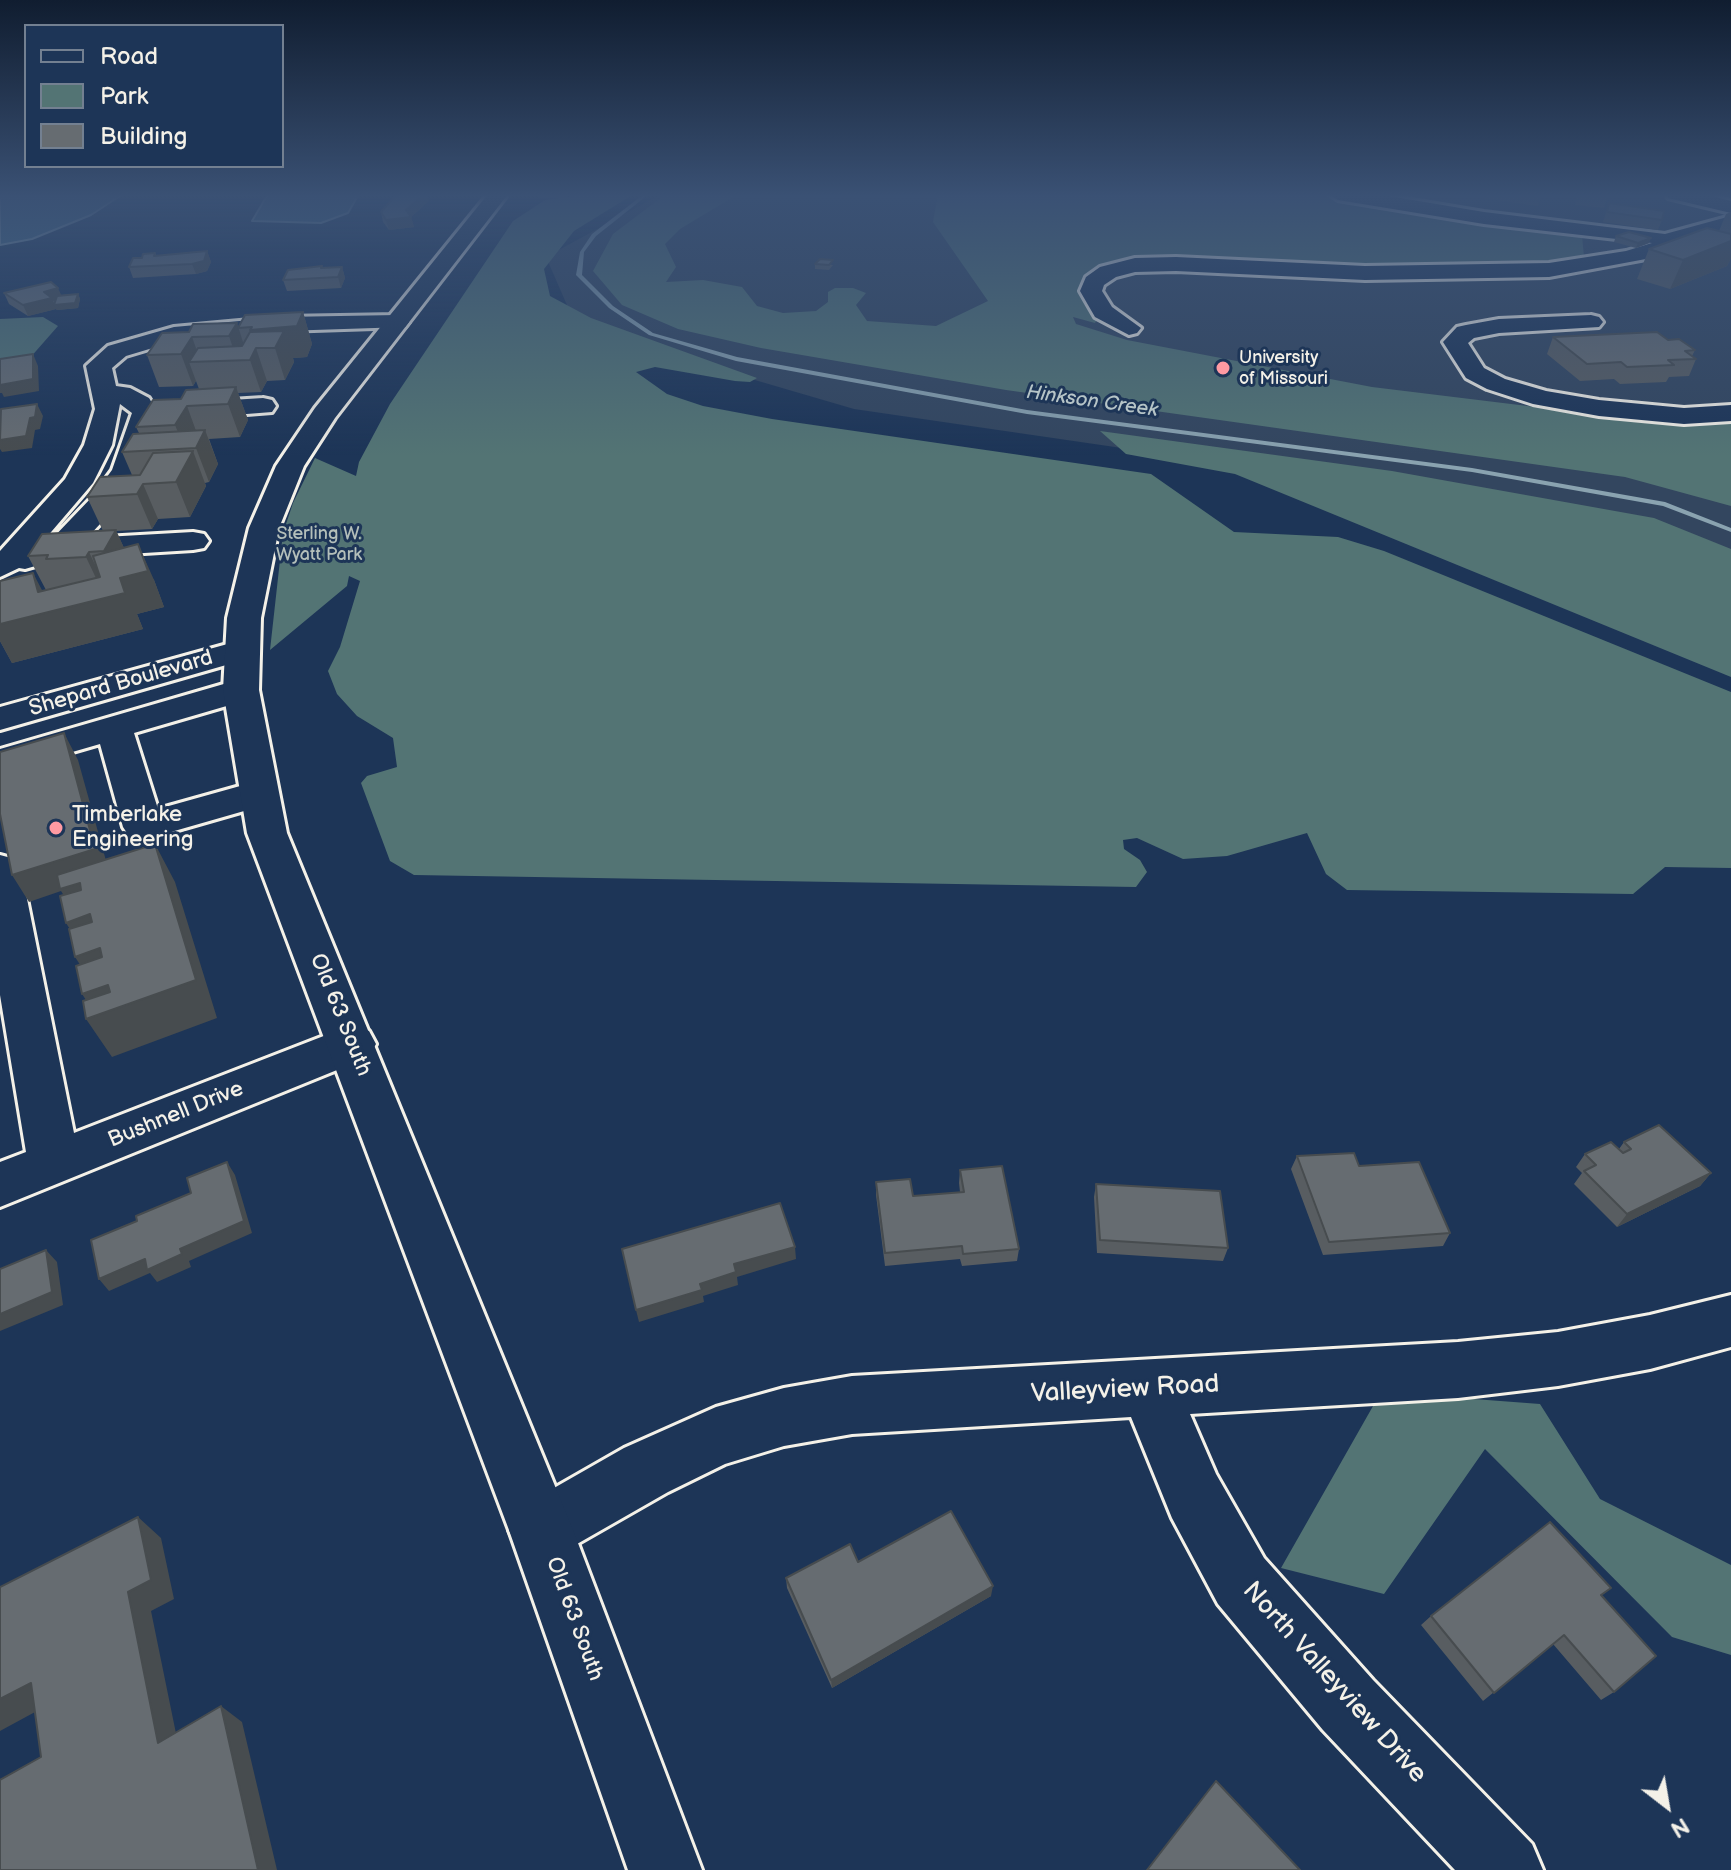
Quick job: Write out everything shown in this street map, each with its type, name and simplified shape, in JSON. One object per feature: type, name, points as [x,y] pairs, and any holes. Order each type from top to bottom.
[{"type":"street","name":"Old 63 South","points":[[429,281],[324,414],[290,466],[264,528],[244,618],[241,670],[258,794],[267,833],[541,1530],[665,1870]]},
{"type":"street","points":[[1095,281],[1091,291],[1103,312],[1129,328]]},
{"type":"street","points":[[0,568],[78,483],[98,445],[108,409],[99,366],[117,351],[174,334],[283,324],[397,322]]},
{"type":"street","points":[[1591,322],[1499,326],[1466,332],[1455,342],[1475,373],[1496,384],[1542,398],[1599,408],[1684,416],[1731,413]]},
{"type":"street","points":[[60,549],[103,503],[126,471],[145,413],[140,404],[121,394],[104,395]]},
{"type":"street","points":[[145,413],[263,406]]},
{"type":"street","points":[[0,568],[60,549],[193,541]]},
{"type":"street","name":"Shepard Boulevard","points":[[0,719],[241,670]]},
{"type":"street","name":"Shepard Boulevard","points":[[0,761],[114,728],[241,670]]},
{"type":"street","points":[[114,728],[143,827],[258,794]]},
{"type":"street","points":[[0,869],[54,1164]]},
{"type":"street","name":"Bushnell Drive","points":[[0,1185],[352,1044]]},
{"type":"street","name":"Valleyview Road","points":[[541,1530],[646,1470],[716,1437],[784,1417],[852,1405],[1458,1370],[1558,1359],[1650,1342],[1731,1321]]},
{"type":"street","name":"North Valleyview Drive","points":[[1150,1390],[1194,1496],[1241,1581],[1348,1705],[1506,1870]]},
{"type":"shaded area","name":"University of Missouri","points":[[557,281],[1731,281],[1731,556],[1657,526],[854,409],[577,328]]},
{"type":"green space","name":"Sterling W. Wyatt Park","points":[[472,281],[547,281],[550,296],[591,318],[757,378],[750,382],[735,381],[655,367],[636,372],[667,394],[703,406],[772,419],[1151,474],[1234,532],[1338,537],[1384,551],[1731,692],[1731,868],[1665,867],[1633,894],[1347,890],[1326,874],[1307,833],[1227,856],[1183,859],[1137,838],[1123,840],[1124,849],[1140,860],[1147,872],[1136,887],[414,875],[390,861],[361,783],[367,776],[397,767],[393,738],[357,716],[337,694],[328,671],[340,647],[360,581],[349,576],[347,586],[270,650],[283,533],[293,503],[315,458],[356,476],[359,462],[390,404]]},
{"type":"green space","points":[[602,281],[710,281],[742,287],[757,306],[783,313],[816,311],[828,302],[828,292],[835,288],[853,288],[866,293],[856,305],[867,321],[936,326],[988,301],[974,281],[1088,281],[1084,296],[1098,318],[1095,323],[1073,317],[1076,324],[1127,340],[1372,387],[1683,425],[1731,420],[1731,506],[1625,477],[1006,390],[761,348],[678,329],[622,305]]},
{"type":"green space","points":[[43,317],[58,326],[29,359],[0,374],[0,319]]},
{"type":"green space","points":[[1100,431],[1392,471],[1654,518],[1731,549],[1731,677],[1235,474],[1126,454]]},
{"type":"green space","points":[[1381,1392],[1540,1404],[1600,1499],[1731,1565],[1731,1655],[1672,1637],[1485,1449],[1384,1594],[1281,1568]]},
{"type":"building","points":[[51,282],[58,288],[44,292],[52,298],[23,305],[4,293]]},
{"type":"building","points":[[78,294],[75,303],[54,305],[57,296]]},
{"type":"building","points":[[303,312],[297,326],[250,330],[252,327],[238,328],[245,315]]},
{"type":"building","points":[[237,323],[229,336],[192,337],[181,354],[147,355],[162,333],[189,332],[193,324]]},
{"type":"building","points":[[284,331],[275,348],[256,348],[250,360],[189,362],[198,348],[242,346],[250,332]]},
{"type":"building","points":[[1657,332],[1668,340],[1679,339],[1695,350],[1685,351],[1696,359],[1668,360],[1674,365],[1627,367],[1621,362],[1587,364],[1553,337]]},
{"type":"building","points":[[33,354],[33,379],[0,385],[0,359]]},
{"type":"building","points":[[236,387],[228,404],[187,406],[175,425],[136,427],[153,400],[181,399],[186,390]]},
{"type":"building","points":[[37,404],[26,436],[0,440],[1,409]]},
{"type":"building","points":[[205,430],[196,448],[122,452],[133,434]]},
{"type":"building","points":[[193,451],[176,482],[143,484],[137,494],[87,497],[100,477],[140,475],[153,453]]},
{"type":"building","points":[[116,530],[104,551],[89,552],[86,557],[46,559],[48,555],[28,556],[42,534]]},
{"type":"building","points":[[138,544],[148,571],[120,578],[125,593],[0,624],[0,581],[33,573],[38,592],[100,577],[93,556]]},
{"type":"building","name":"Timberlake Engineering","points":[[64,733],[95,849],[12,875],[0,814],[0,752]]},
{"type":"building","points":[[155,844],[196,980],[86,1019],[83,1001],[110,992],[108,985],[82,994],[76,966],[102,957],[100,948],[75,957],[69,929],[92,922],[90,914],[66,923],[60,896],[81,890],[80,883],[60,889],[57,875]]},
{"type":"building","points":[[1659,1125],[1711,1173],[1627,1214],[1584,1171],[1596,1165],[1585,1154],[1611,1142],[1623,1153],[1631,1149],[1624,1142]]},
{"type":"building","points":[[1354,1153],[1359,1166],[1419,1162],[1450,1233],[1329,1242],[1297,1156]]},
{"type":"building","points":[[227,1162],[244,1221],[180,1249],[182,1254],[147,1270],[145,1259],[99,1279],[91,1240],[137,1221],[136,1216],[191,1193],[187,1178]]},
{"type":"building","points":[[1002,1166],[1019,1249],[963,1254],[962,1246],[885,1253],[876,1182],[910,1179],[913,1196],[964,1192],[960,1170]]},
{"type":"building","points":[[1096,1184],[1220,1191],[1228,1248],[1100,1240]]},
{"type":"building","points":[[780,1203],[795,1247],[734,1264],[736,1272],[700,1284],[702,1290],[636,1310],[622,1249]]},
{"type":"building","points":[[46,1250],[52,1292],[0,1314],[0,1269]]},
{"type":"building","points":[[951,1511],[993,1586],[831,1680],[786,1578],[850,1544],[858,1562]]},
{"type":"building","points":[[138,1517],[151,1580],[128,1592],[158,1743],[221,1706],[258,1870],[0,1870],[0,1780],[41,1757],[31,1683],[0,1699],[0,1587]]},
{"type":"building","points":[[1550,1522],[1611,1588],[1601,1595],[1656,1656],[1614,1692],[1564,1635],[1494,1693],[1431,1616]]},
{"type":"building","points":[[1216,1781],[1300,1870],[1147,1870]]},
{"type":"waterway","name":"Hinkson Creek","points":[[585,281],[611,307],[651,334],[736,359],[1027,412],[1472,470],[1665,504],[1731,530]]},
{"type":"place","name":"University of Missouri","points":[[1223,368]]},
{"type":"place","name":"Timberlake Engineering","points":[[56,828]]}]
